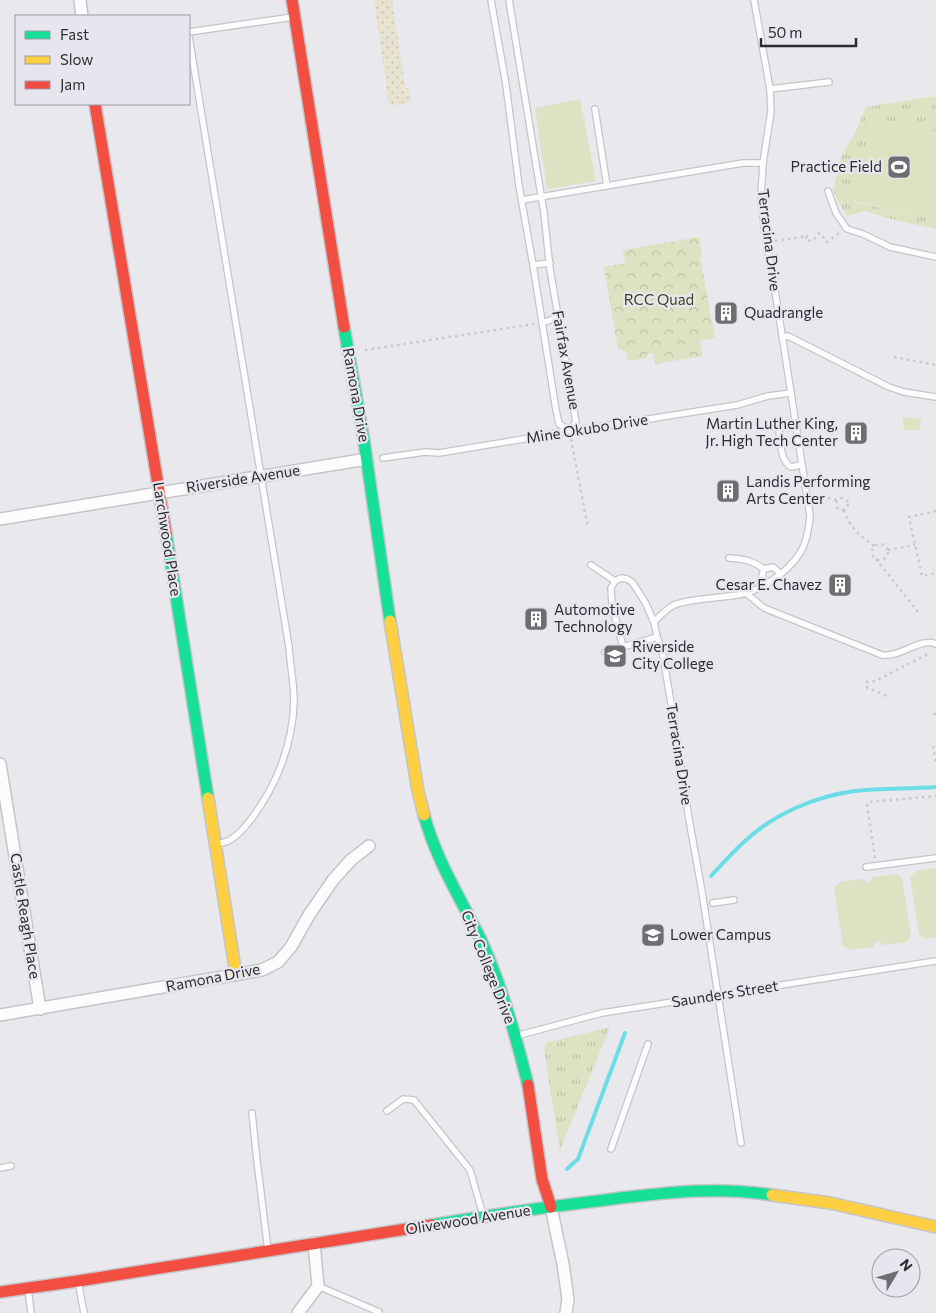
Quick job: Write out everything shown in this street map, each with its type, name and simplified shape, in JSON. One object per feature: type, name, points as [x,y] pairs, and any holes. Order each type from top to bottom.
[{"type":"street","points":[[80,0],[82,15]]},
{"type":"street","name":"Ramona Drive","points":[[292,0],[367,459],[396,660],[418,791]]},
{"type":"street","name":"Larchwood Place","points":[[95,105],[236,975]]},
{"type":"street","name":"Riverside Avenue","points":[[0,518],[367,459]]},
{"type":"street","name":"Castle Reagh Place","points":[[0,764],[40,1008]]},
{"type":"street","name":"City College Drive","points":[[418,791],[427,825],[443,866],[484,949],[500,988],[516,1036],[528,1086],[542,1179],[551,1207]]},
{"type":"street","name":"Ramona Drive","points":[[0,1015],[262,970],[278,962],[291,947],[333,880],[351,860],[369,846]]},
{"type":"street","name":"Olivewood Avenue","points":[[0,1292],[551,1207],[706,1190],[726,1190],[785,1196],[830,1203],[936,1227]]},
{"type":"street","points":[[551,1207],[564,1264],[568,1299],[566,1313]]},
{"type":"street","points":[[298,1313],[318,1286],[314,1243]]},
{"type":"lane","name":"Fairfax Avenue","points":[[492,0],[506,85],[519,186],[558,424],[570,430],[576,422],[509,0]]},
{"type":"lane","name":"Terracina Drive","points":[[741,1143],[669,690],[662,650],[654,622],[665,610],[680,603],[746,593],[766,584],[781,574],[800,553],[810,524],[760,196],[771,111],[770,89],[754,0]]},
{"type":"lane","points":[[190,32],[295,16]]},
{"type":"lane","points":[[190,43],[288,647],[294,700],[291,728],[276,780],[262,805],[244,828],[230,841],[215,844]]},
{"type":"lane","points":[[770,89],[829,82]]},
{"type":"lane","points":[[595,109],[607,186]]},
{"type":"lane","points":[[522,200],[743,163],[763,163]]},
{"type":"lane","points":[[828,191],[836,213],[847,229],[863,234],[890,247],[936,256]]},
{"type":"lane","points":[[533,265],[550,263]]},
{"type":"lane","points":[[542,323],[559,317]]},
{"type":"lane","points":[[782,337],[788,336],[889,387],[904,392],[936,397]]},
{"type":"lane","name":"Mine Okubo Drive","points":[[383,458],[420,452],[439,453],[570,430],[737,405],[768,396],[791,393]]},
{"type":"lane","points":[[795,421],[780,428],[779,432],[783,459],[786,464],[790,467],[801,465]]},
{"type":"lane","points":[[728,558],[754,562],[764,569],[773,567],[781,574]]},
{"type":"lane","points":[[591,565],[615,581]]},
{"type":"lane","points":[[764,569],[762,576],[766,584]]},
{"type":"lane","points":[[624,647],[612,605],[611,588],[615,581],[621,578],[632,582],[645,602],[654,622]]},
{"type":"lane","points":[[746,593],[764,608],[882,655],[896,654],[928,642],[936,644]]},
{"type":"lane","points":[[606,652],[657,637]]},
{"type":"lane","points":[[866,867],[936,858]]},
{"type":"lane","points":[[713,904],[734,900]]},
{"type":"lane","name":"Saunders Street","points":[[516,1036],[602,1013],[936,961]]},
{"type":"lane","points":[[610,1148],[648,1044]]},
{"type":"lane","points":[[387,1111],[403,1099],[414,1100],[470,1170],[484,1217]]},
{"type":"lane","points":[[252,1113],[268,1251]]},
{"type":"lane","points":[[0,1168],[11,1166]]},
{"type":"lane","points":[[78,1281],[84,1313]]},
{"type":"lane","points":[[318,1286],[379,1312]]},
{"type":"lane","points":[[28,1289],[31,1313]]},
{"type":"path","points":[[776,241],[807,236],[807,241],[814,240],[817,234],[820,233],[827,242],[834,236]]},
{"type":"path","points":[[365,350],[542,323]]},
{"type":"path","points":[[894,356],[936,365]]},
{"type":"path","points":[[570,430],[588,528]]},
{"type":"path","points":[[819,500],[832,498],[838,501]]},
{"type":"path","points":[[838,501],[842,498],[847,501],[848,506],[844,510]]},
{"type":"path","points":[[838,501],[837,507],[844,510]]},
{"type":"path","points":[[844,510],[846,518],[855,531],[874,546]]},
{"type":"path","points":[[936,511],[910,517],[922,576],[936,573]]},
{"type":"path","points":[[874,546],[883,544],[888,550],[888,555],[884,559],[876,559]]},
{"type":"path","points":[[888,550],[915,545]]},
{"type":"path","points":[[874,546],[872,552],[874,558],[918,612]]},
{"type":"path","points":[[866,682],[875,681],[936,649]]},
{"type":"path","points":[[866,687],[890,697]]},
{"type":"path","points":[[934,715],[936,709]]},
{"type":"path","points":[[933,746],[936,762]]},
{"type":"path","points":[[875,860],[866,804],[869,802],[936,796]]},
{"type":"green space","points":[[936,96],[936,132],[872,117],[854,202],[936,220],[936,229],[865,211],[847,216],[833,191],[841,157],[855,133],[866,107]]},
{"type":"green space","points":[[580,99],[596,181],[547,189],[535,108]]},
{"type":"green space","name":"Practice Field","points":[[872,117],[936,132],[936,220],[854,201]]},
{"type":"green space","name":"RCC Quad","points":[[699,237],[702,256],[700,257],[715,338],[700,341],[703,356],[655,364],[653,353],[647,354],[647,358],[628,361],[627,353],[618,349],[604,267],[625,263],[623,250]]},
{"type":"green space","points":[[903,417],[922,419],[919,430],[904,430]]},
{"type":"green space","points":[[936,868],[936,937],[926,939],[919,934],[910,877],[916,871]]},
{"type":"green space","points":[[896,874],[902,878],[911,935],[906,942],[884,945],[877,940],[873,947],[850,950],[843,945],[834,888],[840,882],[862,879],[868,883],[873,877]]},
{"type":"green space","points":[[610,1027],[560,1150],[544,1051],[546,1043]]},
{"type":"sand","points":[[374,0],[392,0],[405,88],[409,88],[411,102],[389,106]]},
{"type":"waterway","points":[[711,876],[756,831],[782,815],[811,802],[840,793],[855,791],[935,787]]},
{"type":"waterway","points":[[567,1169],[578,1159],[625,1033]]},
{"type":"traffic: fast","points":[[344,327],[364,441],[390,621]]},
{"type":"traffic: fast","points":[[166,533],[208,798]]},
{"type":"traffic: fast","points":[[424,815],[442,864],[481,940],[496,975],[528,1085]]},
{"type":"traffic: fast","points":[[432,1225],[540,1208],[668,1193],[729,1191],[772,1195]]},
{"type":"traffic: slow","points":[[390,621],[418,791],[424,815]]},
{"type":"traffic: slow","points":[[208,798],[236,975]]},
{"type":"traffic: slow","points":[[772,1195],[830,1203],[936,1227]]},
{"type":"traffic: jam","points":[[292,0],[344,327]]},
{"type":"traffic: jam","points":[[95,105],[166,533]]},
{"type":"traffic: jam","points":[[528,1085],[542,1179],[551,1207]]},
{"type":"traffic: jam","points":[[0,1292],[432,1225]]},
{"type":"place","name":"Practice Field","points":[[899,167]]},
{"type":"place","name":"Quadrangle","points":[[726,313]]},
{"type":"place","name":"Martin Luther King, Jr. High Tech Center","points":[[856,433]]},
{"type":"place","name":"Landis Performing Arts Center","points":[[728,491]]},
{"type":"place","name":"Cesar E. Chavez","points":[[840,585]]},
{"type":"place","name":"Automotive Technology","points":[[536,619]]},
{"type":"place","name":"Riverside City College","points":[[615,656]]},
{"type":"place","name":"Lower Campus","points":[[653,935]]}]
